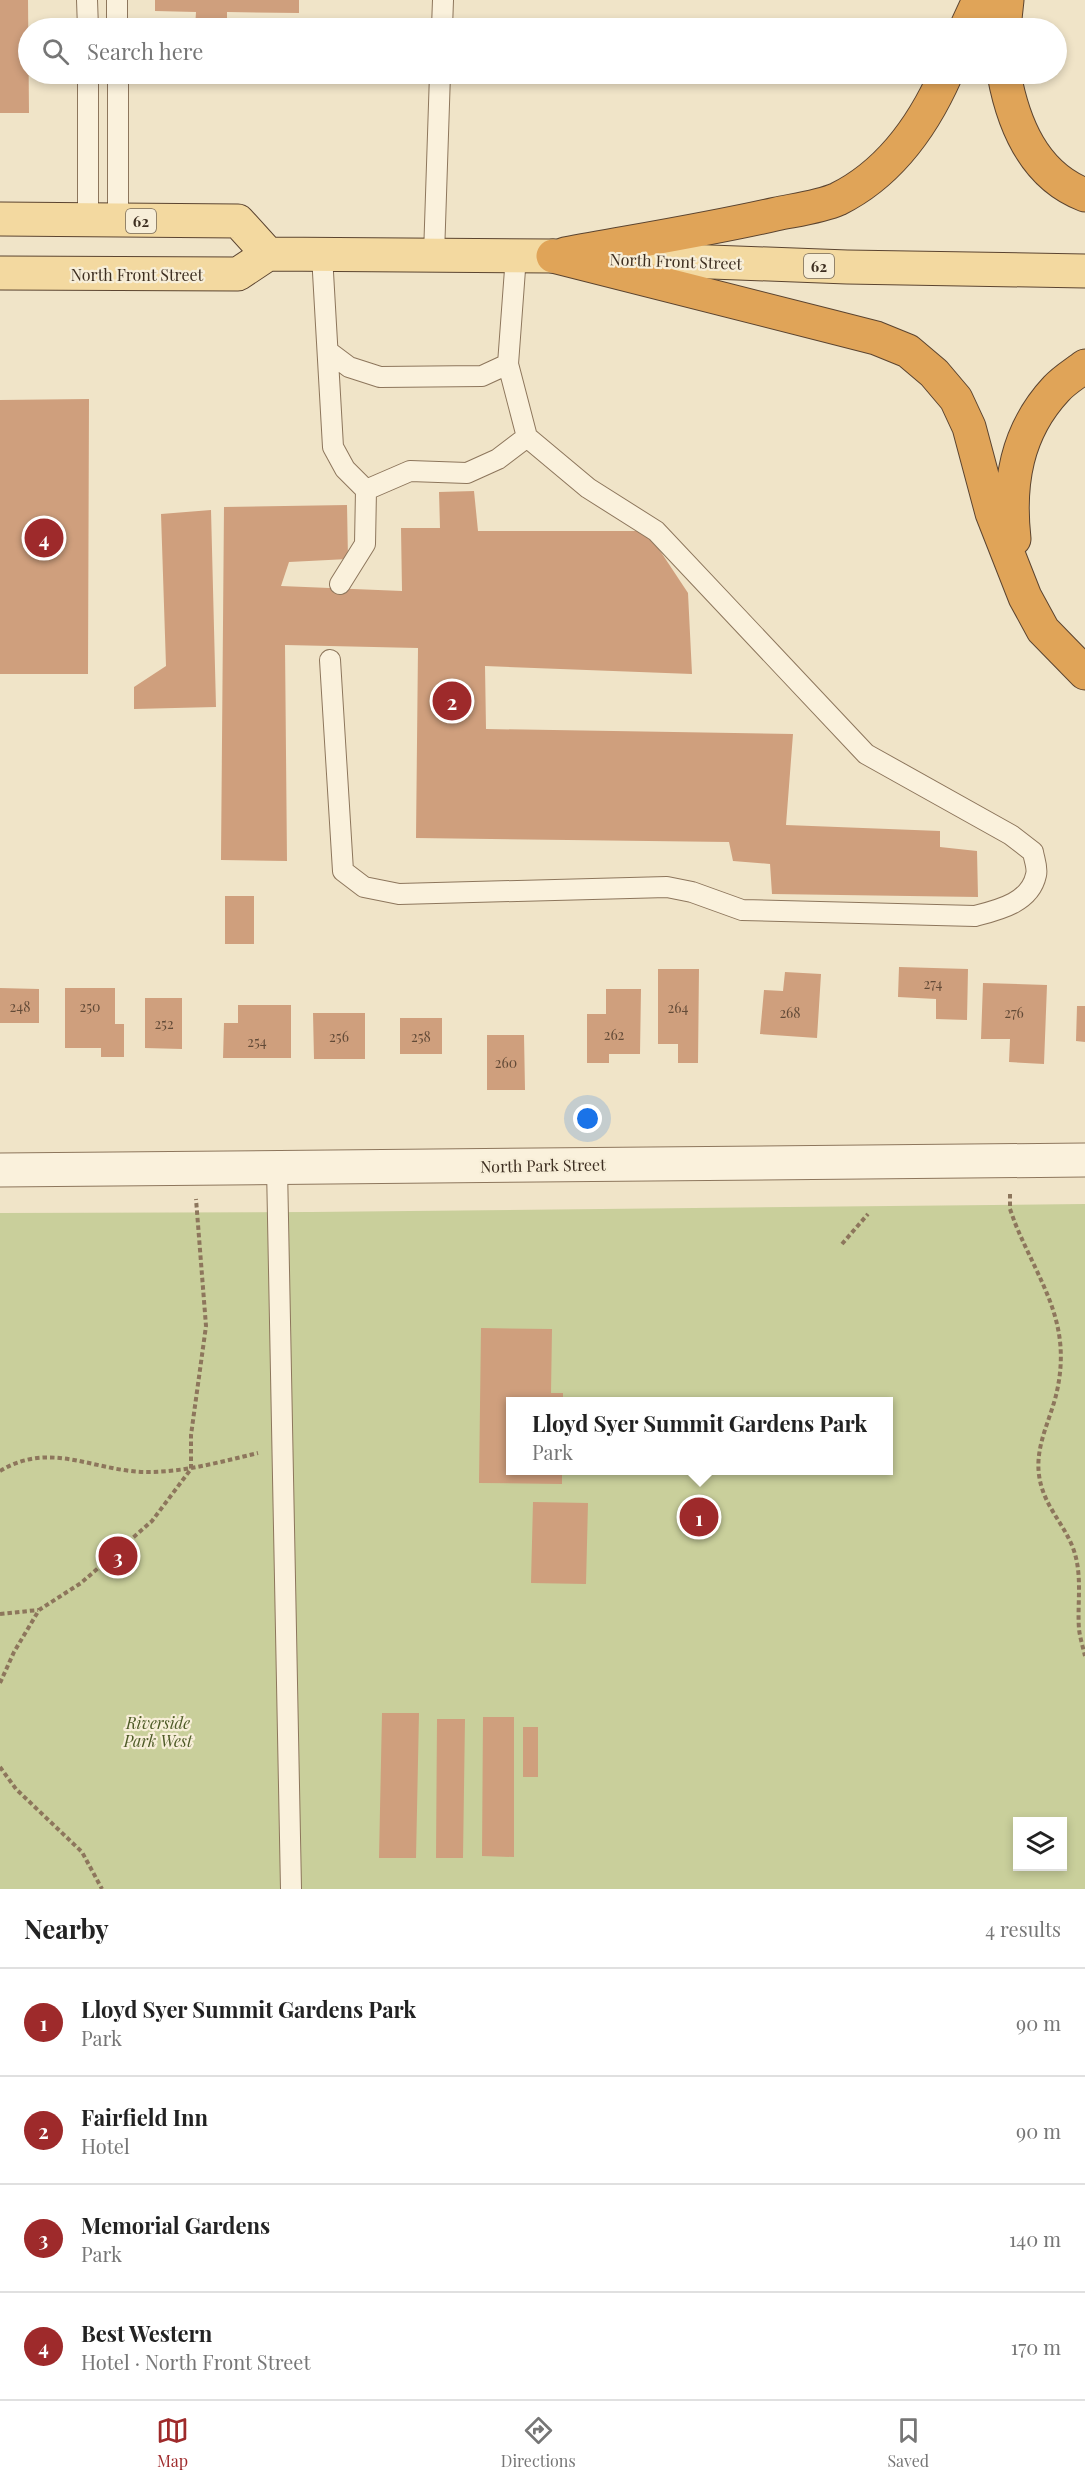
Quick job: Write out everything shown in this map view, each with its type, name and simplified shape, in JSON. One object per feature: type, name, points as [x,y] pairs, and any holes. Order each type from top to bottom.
[{"type":"highway","points":[[971,18],[979,0]]},
{"type":"highway","points":[[1005,18],[1007,0]]},
{"type":"highway","points":[[553,256],[759,218],[837,199],[875,174],[907,144],[941,84]]},
{"type":"highway","points":[[1006,84],[1010,107],[1026,145],[1049,171],[1085,195]]},
{"type":"highway","points":[[553,256],[876,338],[908,351],[934,373],[956,399],[969,427],[992,513],[1024,597],[1043,630],[1085,673]]},
{"type":"highway","points":[[1024,597],[1014,540],[1011,506],[1013,477],[1021,446],[1037,416],[1056,389],[1085,366]]},
{"type":"main road","name":"62","points":[[0,219],[238,221],[268,254]]},
{"type":"main road","name":"North Front Street","points":[[0,273],[238,274],[268,254],[553,256],[847,267],[1085,271]]},
{"type":"street","name":"North Park Street","points":[[0,1170],[1085,1160]]},
{"type":"lane","points":[[87,0],[88,18]]},
{"type":"lane","points":[[117,0],[117,18]]},
{"type":"lane","points":[[442,18],[443,0]]},
{"type":"lane","points":[[89,84],[103,220]]},
{"type":"lane","points":[[103,220],[117,84]]},
{"type":"lane","points":[[434,255],[440,84]]},
{"type":"lane","points":[[322,255],[333,447],[345,469],[366,490],[365,544],[340,584]]},
{"type":"lane","points":[[330,660],[343,871],[364,887],[399,894],[667,887],[692,892],[742,910],[975,916],[1007,907],[1030,890],[1037,873],[1033,852],[1011,836],[866,754],[656,531],[588,488],[527,436],[508,364],[516,256]]},
{"type":"lane","points":[[329,352],[349,367],[380,377],[482,376],[508,364]]},
{"type":"lane","points":[[366,490],[410,471],[467,473],[498,459],[527,436]]},
{"type":"lane","points":[[277,1167],[291,1889]]},
{"type":"path","points":[[0,1683],[14,1652],[39,1610],[81,1583],[152,1521],[191,1469],[191,1435],[206,1326],[194,1168]]},
{"type":"path","points":[[1010,1209],[1055,1312],[1062,1345],[1057,1391],[1041,1443],[1039,1474],[1047,1503],[1073,1547],[1079,1572],[1079,1631],[1085,1656]]},
{"type":"path","points":[[842,1244],[868,1214]]},
{"type":"path","points":[[0,1471],[17,1461],[49,1457],[73,1459],[113,1470],[152,1472],[191,1469],[283,1449]]},
{"type":"path","points":[[0,1614],[39,1610]]},
{"type":"path","points":[[0,1767],[16,1788],[82,1852],[102,1889]]},
{"type":"green space","name":"Riverside Park West","points":[[1085,1204],[1085,1889],[0,1889],[0,1213]]},
{"type":"building","points":[[0,0],[28,0],[28,18],[18,18],[18,84],[29,84],[29,113],[0,113]]},
{"type":"building","points":[[155,0],[299,0],[299,13],[227,12],[227,18],[196,18],[196,12],[155,11]]},
{"type":"building","points":[[89,399],[88,674],[0,674],[0,400]]},
{"type":"building","points":[[474,491],[478,531],[647,531],[688,593],[692,674],[485,666],[486,729],[793,734],[786,825],[940,831],[940,847],[977,851],[978,897],[772,894],[770,864],[733,861],[729,842],[416,838],[418,648],[285,645],[287,861],[221,860],[224,507],[347,505],[348,559],[289,562],[281,586],[402,591],[401,528],[440,528],[439,492]]},
{"type":"building","points":[[211,510],[216,707],[134,709],[134,687],[166,666],[161,514]]},
{"type":"building","points":[[225,896],[254,896],[254,944],[225,944]]},
{"type":"building","points":[[899,967],[968,969],[967,1020],[936,1019],[936,999],[898,997]]},
{"type":"building","points":[[658,969],[699,969],[698,1063],[678,1063],[678,1044],[658,1044]]},
{"type":"building","points":[[785,972],[821,974],[817,1038],[760,1034],[764,990],[783,991]]},
{"type":"building","points":[[983,983],[1047,985],[1044,1064],[1009,1062],[1010,1039],[981,1039]]},
{"type":"building","points":[[0,988],[39,989],[39,1023],[0,1023]]},
{"type":"building","points":[[65,988],[115,988],[115,1024],[124,1024],[124,1057],[101,1057],[101,1048],[65,1048]]},
{"type":"building","points":[[606,989],[641,989],[640,1054],[609,1054],[609,1063],[587,1063],[587,1014],[606,1014]]},
{"type":"building","points":[[145,998],[182,998],[182,1049],[145,1048]]},
{"type":"building","points":[[238,1005],[291,1005],[291,1058],[223,1058],[224,1023],[238,1023]]},
{"type":"building","points":[[1077,1006],[1085,1006],[1085,1042],[1076,1041]]},
{"type":"building","points":[[313,1013],[365,1013],[365,1059],[314,1059]]},
{"type":"building","points":[[400,1018],[442,1018],[442,1054],[400,1054]]},
{"type":"building","points":[[487,1035],[524,1035],[525,1090],[487,1090]]},
{"type":"building","points":[[481,1328],[552,1329],[551,1393],[563,1393],[563,1397],[506,1397],[506,1475],[562,1475],[562,1484],[479,1483]]},
{"type":"building","points":[[533,1502],[588,1503],[586,1584],[531,1583]]},
{"type":"building","points":[[382,1713],[419,1713],[416,1858],[379,1858]]},
{"type":"building","points":[[483,1717],[514,1717],[514,1857],[482,1856]]},
{"type":"building","points":[[437,1719],[465,1719],[463,1858],[436,1858]]},
{"type":"building","points":[[523,1727],[538,1727],[538,1777],[523,1777]]},
{"type":"place","name":"Best Western","points":[[44,538]]},
{"type":"place","name":"Fairfield Inn","points":[[452,701]]},
{"type":"place","name":"Lloyd Syer Summit Gardens Park","points":[[699,1517]]},
{"type":"place","name":"Memorial Gardens","points":[[118,1556]]}]
